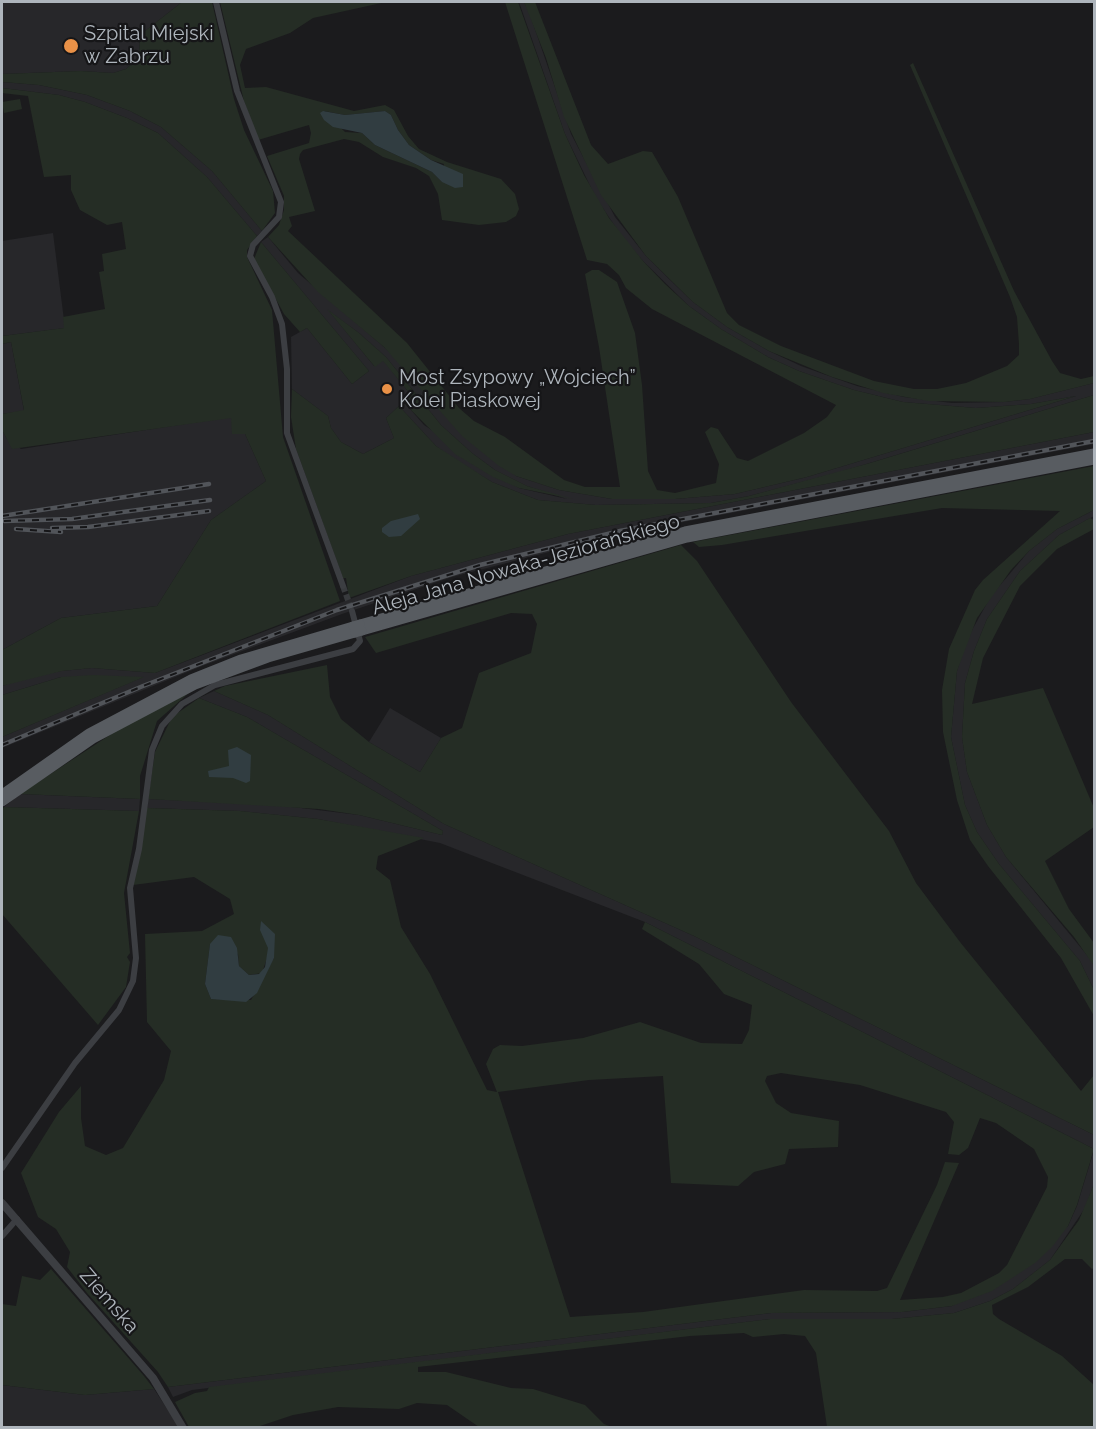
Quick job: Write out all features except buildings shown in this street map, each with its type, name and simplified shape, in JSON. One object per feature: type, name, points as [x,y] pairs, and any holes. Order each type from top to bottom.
[{"type":"main road","name":"Aleja Jana Nowaka-Jeziorańskiego","points":[[2,802],[93,739],[195,685],[357,628],[685,531],[1095,453]]},
{"type":"main road","name":"Aleja Jana Nowaka-Jeziorańskiego","points":[[2,794],[89,733],[191,679],[241,659],[687,538],[1095,460]]},
{"type":"street","points":[[216,2],[237,91],[281,202],[279,217],[253,245],[250,256],[272,297],[282,324],[287,369],[286,433],[343,586]]},
{"type":"street","points":[[2,1168],[75,1063],[119,1010],[133,981],[136,958],[130,888],[139,849],[152,750],[162,726],[182,704],[215,684],[353,649],[360,641],[352,611]]},
{"type":"street","name":"Ziemska","points":[[2,1203],[153,1378],[183,1428]]},
{"type":"street","points":[[2,1236],[17,1219]]},
{"type":"shaded area","name":"Szpital Miejski w Zabrzu","points":[[2,2],[182,2],[140,35],[139,57],[126,69],[113,73],[81,71],[2,74]]},
{"type":"shaded area","points":[[182,2],[212,2],[234,99],[244,130],[273,191],[275,213],[262,231],[212,171],[161,127],[130,111],[87,95],[39,85],[2,82],[2,74],[81,71],[113,73],[126,69],[139,57],[140,35]]},
{"type":"shaded area","points":[[220,2],[386,2],[313,18],[290,33],[246,49],[240,65],[245,88],[266,87],[354,111],[385,105],[394,110],[408,136],[419,149],[447,162],[501,179],[515,194],[519,209],[516,216],[506,222],[479,225],[442,220],[438,194],[429,176],[416,168],[383,157],[359,142],[344,139],[303,150],[300,154],[299,159],[315,211],[289,217],[292,226],[288,231],[407,343],[459,408],[474,421],[505,437],[564,480],[585,487],[620,487],[599,347],[585,274],[592,270],[599,270],[617,282],[635,333],[642,385],[648,471],[657,490],[675,493],[716,483],[719,464],[705,432],[711,427],[718,429],[737,458],[748,461],[804,433],[827,417],[836,405],[652,309],[626,288],[619,275],[607,264],[587,260],[505,2],[518,2],[565,134],[584,175],[609,218],[643,261],[665,284],[689,306],[721,329],[768,357],[799,371],[854,390],[903,402],[976,408],[1031,404],[1076,396],[807,477],[735,494],[675,499],[612,499],[559,490],[516,476],[499,466],[462,436],[384,347],[318,292],[268,237],[279,225],[284,210],[284,196],[267,156],[309,143],[311,133],[309,125],[258,140],[244,101]],"holes":[[[324,111],[345,115],[385,111],[391,115],[409,145],[431,160],[444,164],[442,182],[432,172],[375,145],[362,133],[345,132]]]},
{"type":"shaded area","points":[[519,2],[524,2],[529,12],[571,134],[615,217],[646,256],[669,279],[693,302],[727,327],[801,366],[857,386],[904,397],[952,403],[1004,402],[1030,399],[1094,383],[1094,395],[840,472],[749,496],[711,503],[596,505],[538,500],[492,482],[452,458],[436,446],[399,406],[386,418],[394,438],[363,454],[341,442],[331,428],[328,416],[292,389],[291,337],[307,328],[352,384],[369,371],[261,242],[268,237],[298,273],[384,347],[516,476],[559,490],[612,499],[675,499],[735,494],[807,477],[1076,396],[1031,404],[976,408],[903,402],[854,390],[799,371],[768,357],[721,329],[689,306],[643,261],[623,238],[596,198],[565,134]],"holes":[[[329,311],[386,357],[441,425],[472,453],[495,470],[527,486],[567,499],[519,488],[424,425],[404,402],[411,395],[383,360],[374,366]]]},
{"type":"shaded area","points":[[524,2],[535,2],[591,145],[608,164],[643,151],[652,152],[678,197],[727,313],[739,325],[781,346],[874,381],[914,389],[937,389],[966,383],[1007,366],[1019,355],[1019,344],[1017,317],[1010,297],[910,65],[913,63],[1014,291],[1052,361],[1060,373],[1081,379],[1094,376],[1094,383],[1030,399],[1004,402],[928,401],[883,393],[832,377],[769,351],[727,327],[693,302],[646,256],[601,195],[564,117],[546,58]]},
{"type":"shaded area","points":[[2,82],[39,85],[87,95],[130,111],[161,127],[212,171],[262,231],[257,236],[207,177],[158,133],[85,102],[59,95],[2,88]]},
{"type":"shaded area","points":[[2,88],[59,95],[85,102],[158,133],[207,177],[257,236],[247,250],[247,257],[272,310],[283,437],[340,601],[155,673],[92,668],[62,671],[2,686],[2,650],[61,618],[157,606],[211,520],[266,481],[245,434],[232,434],[231,418],[12,449],[2,430],[2,414],[24,410],[11,342],[2,344],[2,336],[64,328],[63,317],[105,309],[99,272],[104,271],[102,254],[126,249],[122,222],[107,225],[80,210],[71,190],[71,175],[44,177],[28,96],[2,93]]},
{"type":"shaded area","points":[[20,99],[22,109],[4,113],[2,102]]},
{"type":"shaded area","points":[[323,111],[345,115],[385,111],[391,115],[409,145],[431,160],[463,174],[463,187],[455,188],[442,182],[432,172],[375,145],[362,133],[333,127],[324,120],[320,113]]},
{"type":"shaded area","points":[[53,233],[65,328],[2,336],[2,241]]},
{"type":"shaded area","points":[[261,242],[369,371],[352,384],[307,328],[300,332],[284,314],[254,259]]},
{"type":"shaded area","points":[[327,309],[386,357],[441,425],[472,453],[495,470],[527,486],[573,499],[519,488],[493,477],[455,454],[403,402],[411,395],[383,361],[375,367]]},
{"type":"shaded area","points":[[11,342],[24,411],[2,414],[2,344]]},
{"type":"shaded area","points":[[292,389],[328,416],[331,428],[341,442],[363,454],[394,438],[386,418],[399,406],[436,446],[492,482],[538,500],[596,505],[711,503],[749,496],[870,463],[1094,395],[1094,432],[568,534],[411,576],[349,598],[346,578],[343,578],[296,449],[291,417]]},
{"type":"shaded area","points":[[231,417],[245,434],[266,481],[211,520],[157,606],[61,618],[2,650],[2,430],[7,439],[21,449]]},
{"type":"shaded area","points":[[1094,432],[1094,444],[615,535],[452,577],[342,614],[202,666],[2,748],[2,737],[143,677],[61,677],[2,695],[2,686],[25,678],[92,668],[155,673],[411,576],[568,534]]},
{"type":"shaded area","points":[[1094,466],[1094,510],[1057,529],[1029,551],[1011,570],[977,618],[957,671],[951,737],[965,805],[977,832],[999,864],[1080,961],[1094,990],[1094,1016],[1061,958],[970,840],[957,800],[943,732],[942,690],[949,649],[975,590],[983,580],[1060,511],[942,508],[722,545],[699,547],[693,542]]},
{"type":"shaded area","points":[[1094,510],[1094,516],[1059,535],[1020,571],[987,619],[974,651],[965,683],[962,737],[967,772],[987,825],[1006,857],[1091,960],[1094,966],[1094,990],[1080,961],[999,864],[977,832],[965,805],[951,737],[957,671],[966,641],[991,596],[1029,551],[1057,529]]},
{"type":"shaded area","points":[[418,514],[420,519],[401,536],[389,537],[382,532],[382,528],[391,521]]},
{"type":"shaded area","points":[[1090,518],[1094,520],[1094,529],[1057,549],[1020,586],[983,658],[972,704],[1043,688],[1094,808],[1094,827],[1045,861],[1069,909],[1094,943],[1094,966],[1074,937],[1006,857],[987,825],[967,772],[962,737],[965,683],[974,651],[987,619],[1020,571],[1059,535]]},
{"type":"shaded area","points":[[681,545],[697,561],[791,702],[889,831],[916,883],[960,942],[1081,1091],[1094,1075],[1094,1135],[694,936],[444,824],[268,715],[214,691],[225,686],[327,665],[330,697],[341,719],[369,742],[420,772],[441,738],[462,728],[479,673],[531,653],[537,624],[532,614],[511,613],[376,653],[365,637]]},
{"type":"shaded area","points":[[93,675],[144,677],[2,737],[2,695],[61,677]]},
{"type":"shaded area","points":[[214,691],[268,715],[444,824],[694,936],[1094,1135],[1094,1149],[645,922],[440,843],[318,819],[240,811],[147,808],[148,799],[276,805],[359,815],[442,835],[443,831],[247,717],[199,698]]},
{"type":"shaded area","points":[[190,692],[157,721],[140,776],[140,799],[20,794],[116,731]]},
{"type":"shaded area","points":[[199,698],[247,717],[443,831],[442,835],[359,815],[319,809],[148,799],[155,752],[172,717]]},
{"type":"shaded area","points":[[390,708],[441,738],[420,772],[369,742]]},
{"type":"shaded area","points":[[237,747],[251,755],[250,781],[246,783],[233,778],[209,777],[208,771],[229,766],[228,750]]},
{"type":"shaded area","points":[[20,794],[140,799],[139,811],[4,807]]},
{"type":"shaded area","points":[[4,807],[139,811],[124,893],[130,953],[127,957],[130,962],[126,987],[98,1025],[2,914],[2,809]]},
{"type":"shaded area","points":[[147,808],[240,811],[318,819],[424,838],[378,856],[376,869],[390,880],[401,927],[430,974],[487,1090],[497,1092],[486,1064],[493,1049],[500,1045],[522,1046],[583,1038],[640,1022],[701,1043],[742,1044],[749,1030],[752,1005],[724,994],[699,964],[642,929],[645,922],[1094,1149],[1077,1205],[1068,1226],[1052,1247],[1035,1263],[992,1291],[952,1306],[902,1312],[771,1313],[168,1387],[158,1372],[87,1293],[67,1267],[70,1252],[56,1229],[38,1217],[21,1173],[59,1112],[81,1086],[81,1118],[85,1146],[106,1155],[123,1148],[164,1080],[171,1051],[147,1022],[145,934],[202,931],[234,914],[230,899],[194,877],[133,885]],"holes":[[[268,942],[274,958],[251,1000],[211,999],[205,984],[210,944],[238,954],[239,966],[249,975],[262,973],[268,955]],[[781,1073],[860,1085],[946,1112],[954,1122],[948,1154],[959,1155],[968,1148],[980,1118],[996,1123],[1034,1149],[1048,1177],[1047,1187],[1007,1265],[999,1273],[961,1293],[943,1297],[900,1300],[959,1163],[945,1162],[937,1185],[887,1288],[877,1291],[804,1290],[643,1312],[570,1317],[498,1092],[589,1080],[663,1076],[671,1183],[738,1186],[754,1172],[785,1164],[789,1149],[838,1147],[839,1121],[791,1113],[776,1103],[765,1081],[767,1076]]]},
{"type":"shaded area","points":[[261,921],[275,934],[274,958],[257,993],[246,1002],[211,999],[205,984],[210,944],[218,935],[231,937],[237,948],[239,966],[249,975],[259,974],[265,967],[268,948],[260,930]]},
{"type":"shaded area","points":[[1094,1150],[1094,1184],[1085,1208],[1050,1260],[1013,1289],[990,1301],[954,1313],[892,1319],[770,1319],[192,1390],[173,1397],[168,1387],[771,1313],[902,1312],[952,1306],[1068,1226],[1077,1206]]},
{"type":"shaded area","points":[[1094,1184],[1094,1268],[1092,1269],[1082,1259],[1065,1259],[1028,1287],[992,1305],[993,1314],[999,1319],[1062,1356],[1094,1385],[1094,1427],[827,1427],[816,1353],[805,1336],[784,1334],[753,1337],[744,1333],[690,1336],[418,1367],[418,1372],[446,1372],[511,1388],[533,1389],[585,1405],[604,1424],[612,1427],[479,1427],[447,1405],[417,1403],[399,1409],[338,1407],[293,1415],[257,1427],[189,1427],[175,1402],[195,1393],[207,1391],[209,1387],[770,1319],[892,1319],[954,1313],[990,1301],[1013,1289],[1050,1260],[1079,1220]]},
{"type":"shaded area","points":[[51,1269],[154,1389],[85,1395],[2,1385],[2,1304],[16,1306],[22,1276],[40,1280]]},
{"type":"shaded area","points":[[2,1385],[85,1395],[154,1389],[179,1427],[2,1428]]},
{"type":"tunnel","points":[[343,586],[352,611]]},
{"type":"railway","points":[[2,745],[143,686],[337,610],[480,565],[620,531],[1094,441]]},
{"type":"railway","points":[[2,516],[209,484]]},
{"type":"railway","points":[[4,521],[72,519],[210,500]]},
{"type":"railway","points":[[52,528],[88,527],[209,511]]},
{"type":"railway","points":[[16,529],[61,532]]},
{"type":"place","name":"Szpital Miejski w Zabrzu","points":[[71,46]]},
{"type":"place","name":"Most Zsypowy „Wojciech” Kolei Piaskowej","points":[[387,389]]}]
